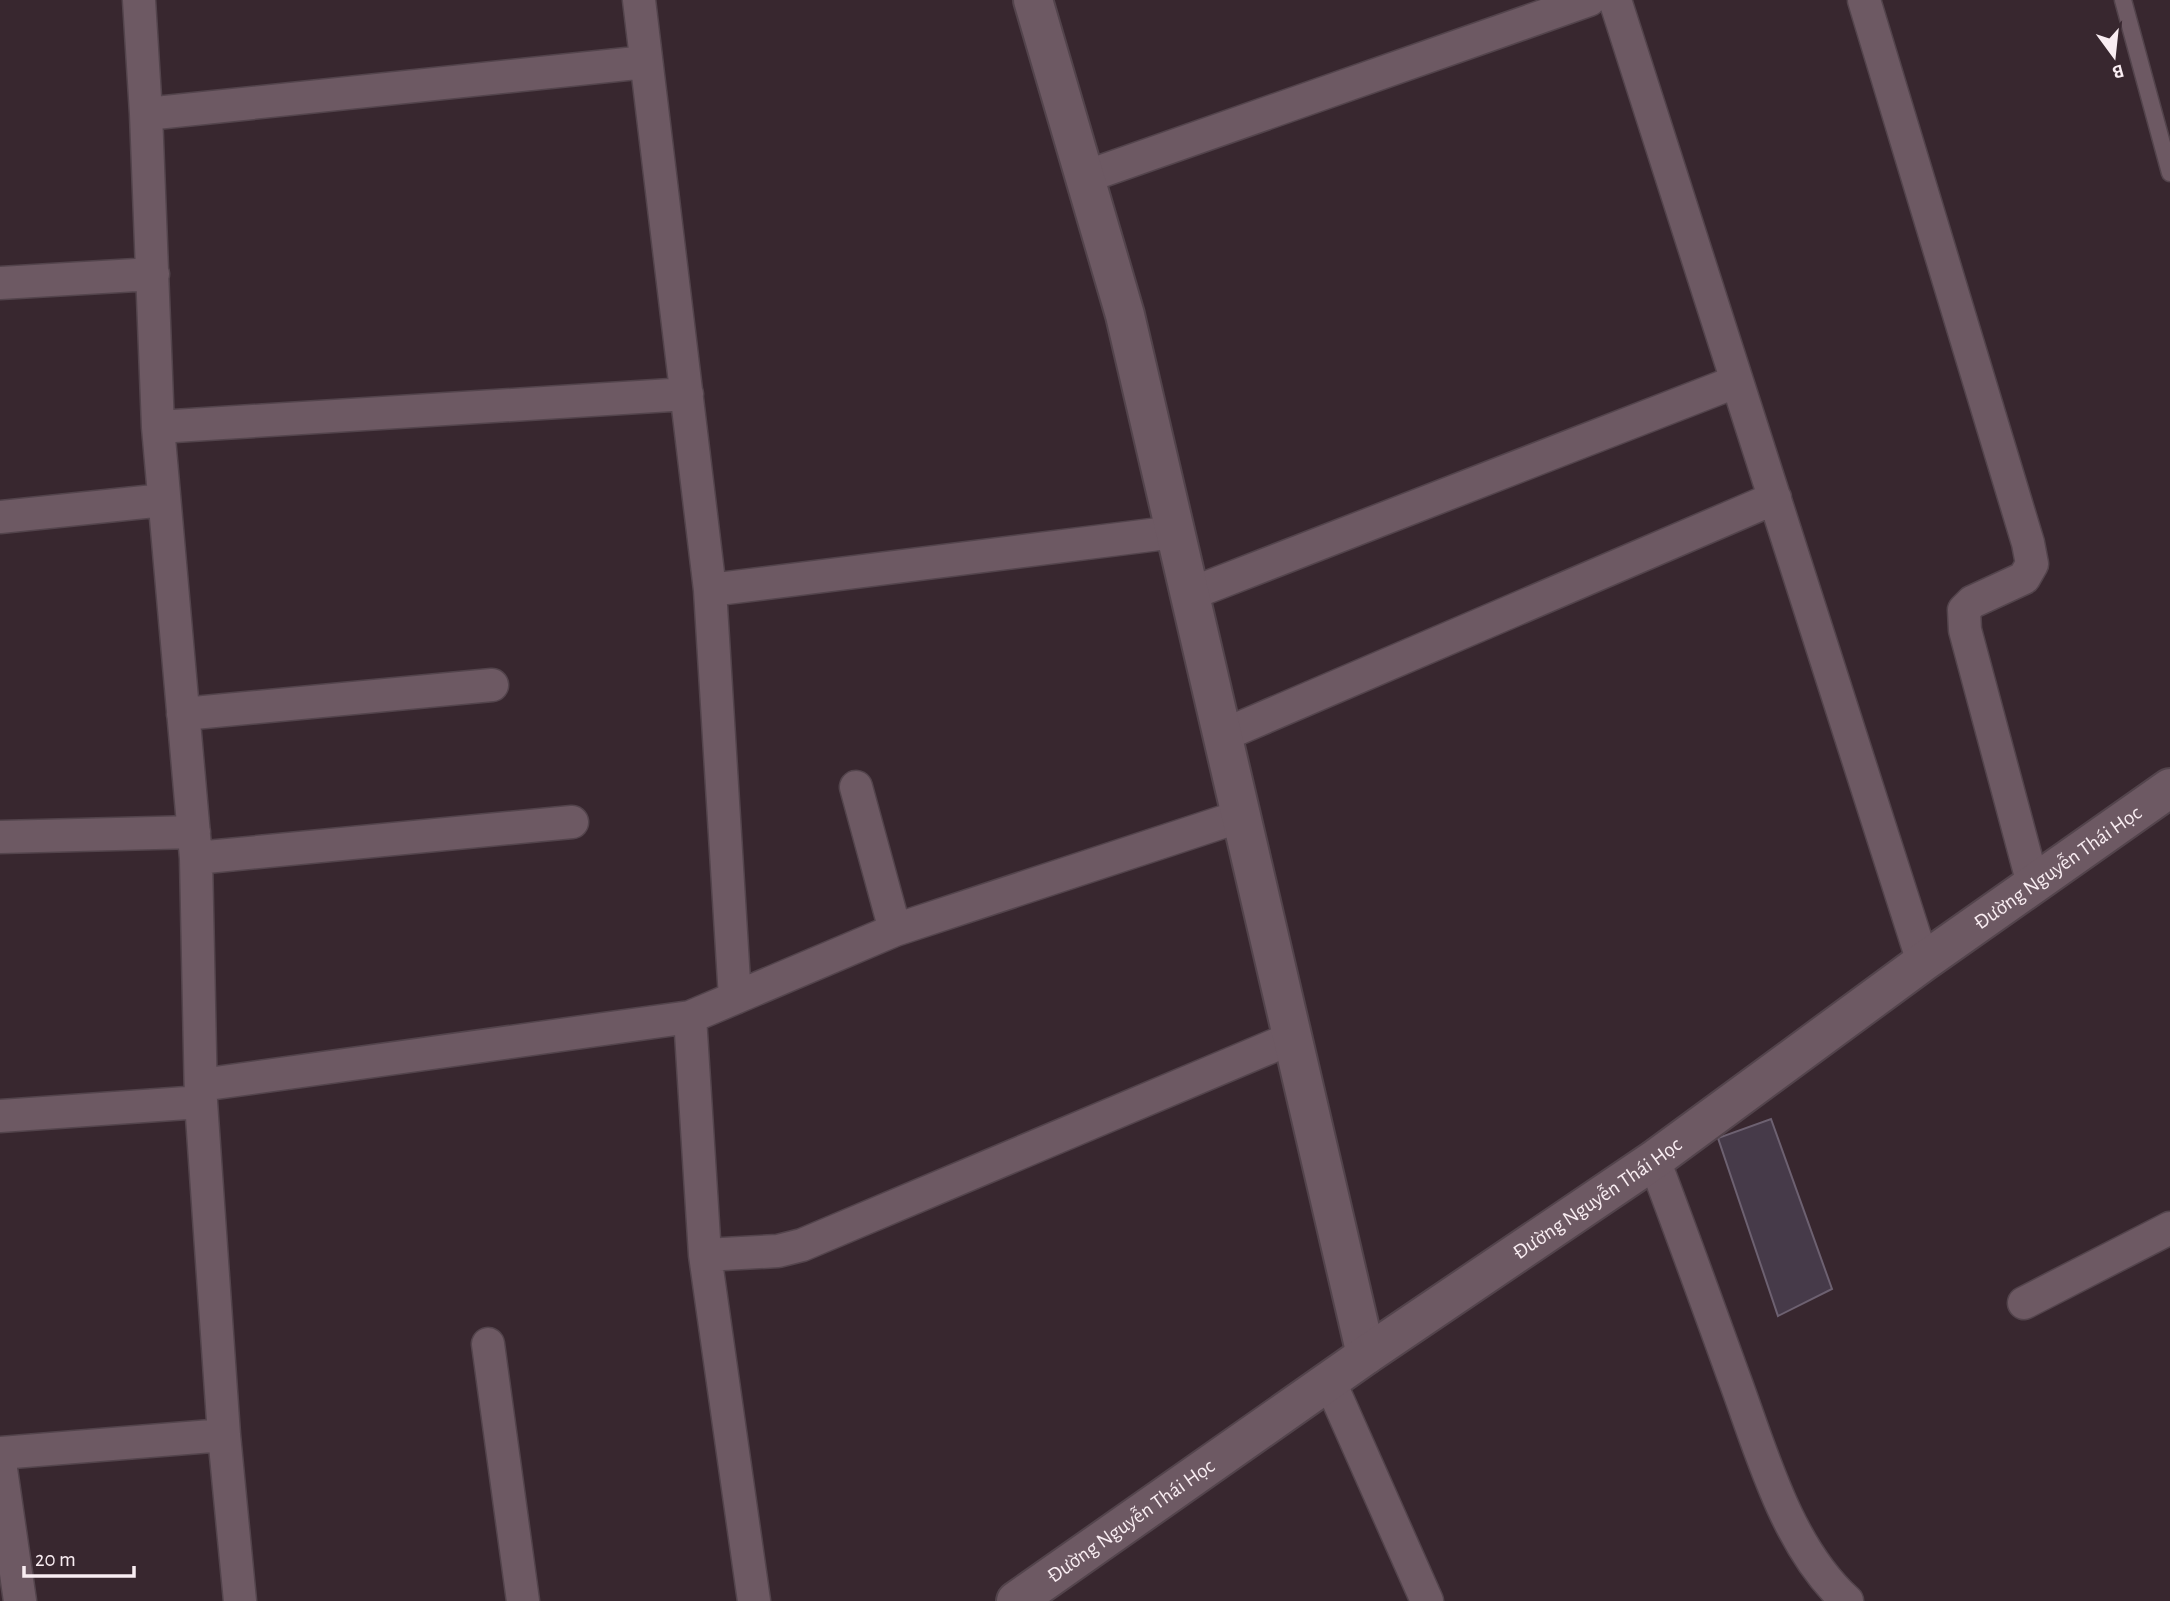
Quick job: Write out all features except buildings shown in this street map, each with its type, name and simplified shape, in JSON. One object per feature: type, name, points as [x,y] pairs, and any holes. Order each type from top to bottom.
[{"type":"street","points":[[139,0],[158,427],[195,845],[201,1094],[224,1435],[240,1601]]},
{"type":"street","points":[[639,0],[710,590],[735,998]]},
{"type":"street","points":[[1032,0],[1125,315],[1366,1355]]},
{"type":"street","points":[[1085,177],[1589,0]]},
{"type":"street","points":[[1615,0],[1735,382],[1775,498],[1923,962]]},
{"type":"street","points":[[1864,0],[2028,543],[2032,564],[2024,578],[1972,602],[1964,610],[1965,630],[2033,884]]},
{"type":"street","points":[[146,114],[646,62]]},
{"type":"street","points":[[0,283],[153,274]]},
{"type":"street","points":[[1190,594],[1735,382]]},
{"type":"street","points":[[158,427],[687,394]]},
{"type":"street","points":[[1221,736],[1775,498]]},
{"type":"street","points":[[0,517],[164,500]]},
{"type":"street","points":[[710,590],[1175,533]]},
{"type":"street","points":[[183,714],[492,685]]},
{"type":"street","points":[[856,787],[895,930]]},
{"type":"street","name":"Đường Nguyễn Thái Học","points":[[1016,1601],[1329,1380],[1654,1160],[1923,962],[2170,788]]},
{"type":"street","points":[[0,1116],[201,1094],[690,1017],[895,930],[1241,816]]},
{"type":"street","points":[[0,837],[195,845],[572,822]]},
{"type":"street","points":[[690,1017],[705,1255],[754,1601]]},
{"type":"street","points":[[705,1255],[778,1251],[802,1245],[1292,1038]]},
{"type":"street","points":[[1654,1160],[1775,1490],[1805,1550],[1833,1588],[1847,1601]]},
{"type":"street","points":[[2024,1303],[2170,1228]]},
{"type":"street","points":[[488,1344],[523,1601]]},
{"type":"street","points":[[1329,1380],[1427,1601]]},
{"type":"street","points":[[0,1453],[224,1435]]},
{"type":"street","points":[[0,1462],[20,1601]]},
{"type":"lane","points":[[2123,0],[2170,173]]}]
